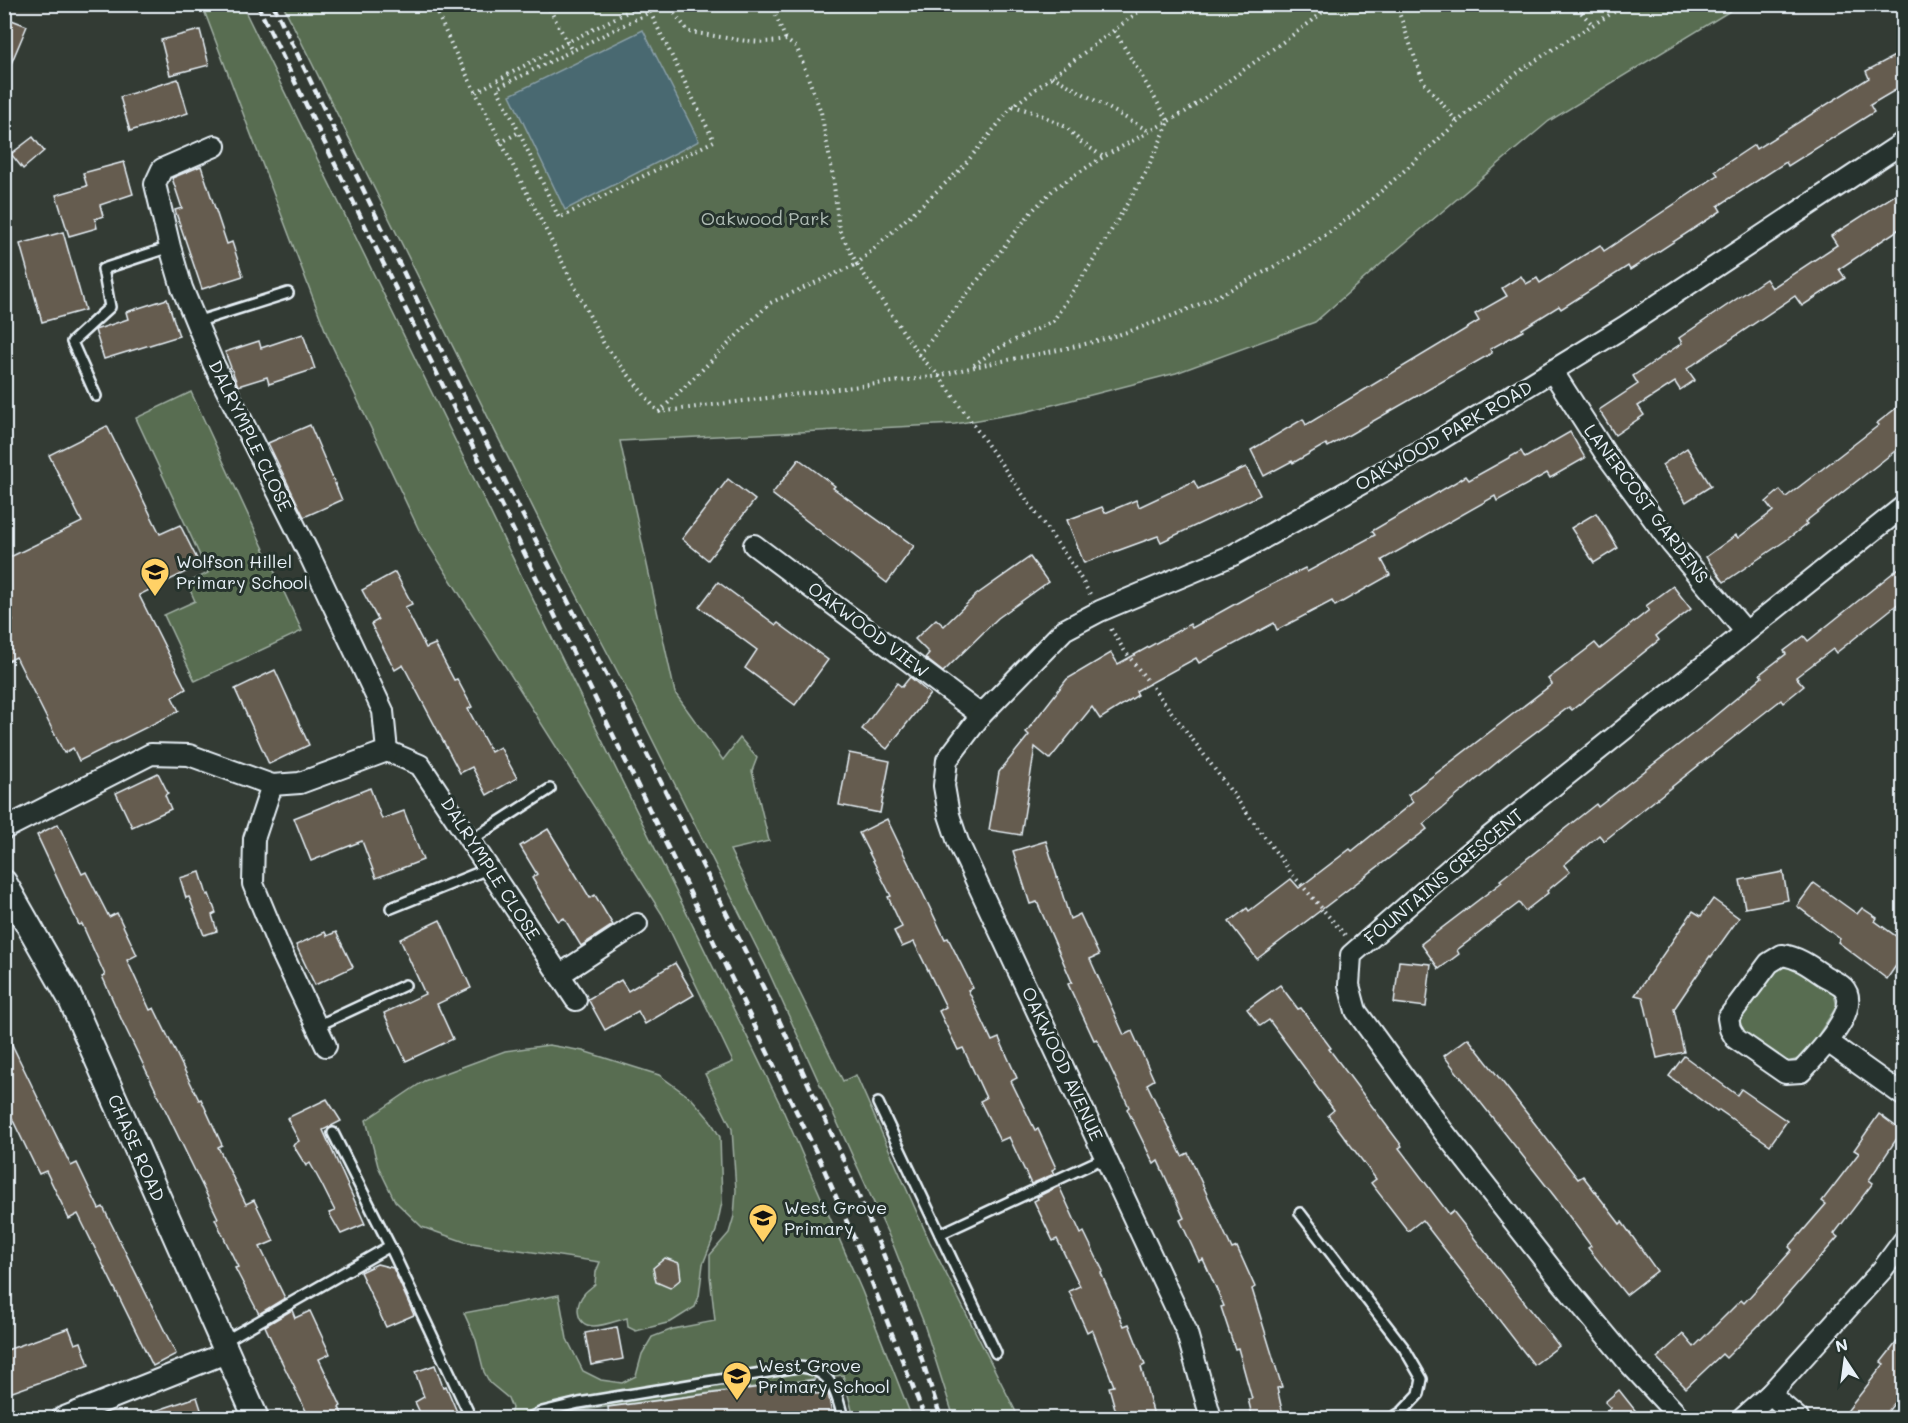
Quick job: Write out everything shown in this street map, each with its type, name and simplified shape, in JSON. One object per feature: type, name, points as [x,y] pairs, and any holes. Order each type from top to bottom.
[{"type":"street","name":"OAKWOOD PARK ROAD","points":[[981,715],[1064,630],[1100,611],[1233,555],[1431,445],[1553,372],[1904,142]]},
{"type":"street","name":"DALRYMPLE CLOSE","points":[[215,146],[162,169],[155,184],[182,288],[213,363],[308,552],[383,711],[387,751],[420,765],[576,1000]]},
{"type":"street","name":"LANERCOST GARDENS","points":[[1553,372],[1605,453],[1671,543],[1745,631]]},
{"type":"street","name":"FOUNTAINS CRESCENT","points":[[1680,1419],[1629,1363],[1556,1275],[1443,1131],[1356,1011],[1349,985],[1351,955],[1453,866],[1904,506]]},
{"type":"street","name":"OAKWOOD VIEW","points":[[754,545],[981,715]]},
{"type":"street","name":"OAKWOOD AVENUE","points":[[981,715],[947,760],[944,786],[949,815],[974,878],[1186,1330],[1211,1419]]},
{"type":"street","points":[[4,829],[151,754],[189,755],[272,785],[300,783],[387,751]]},
{"type":"street","points":[[272,785],[254,839],[253,884],[279,947],[326,1046]]},
{"type":"street","name":"CHASE ROAD","points":[[4,882],[70,998],[256,1419]]},
{"type":"street","points":[[559,975],[637,924]]},
{"type":"street","points":[[1782,955],[1793,956],[1844,988],[1848,998],[1848,1010],[1828,1042],[1801,1072],[1785,1073],[1736,1039],[1730,1029],[1728,1018],[1769,963],[1782,955]]},
{"type":"street","points":[[1828,1042],[1904,1096]]},
{"type":"street","points":[[1743,1419],[1770,1394],[1882,1270],[1904,1240]]},
{"type":"street","points":[[62,1419],[224,1348]]},
{"type":"street","points":[[1770,1394],[1798,1419]]},
{"type":"lane","points":[[96,396],[72,342],[110,307],[103,269],[170,247]]},
{"type":"lane","points":[[196,322],[288,293]]},
{"type":"lane","points":[[471,840],[550,789]]},
{"type":"lane","points":[[391,908],[490,868]]},
{"type":"lane","points":[[317,1026],[405,985]]},
{"type":"lane","points":[[878,1103],[996,1353]]},
{"type":"lane","points":[[333,1133],[390,1246],[471,1419]]},
{"type":"lane","points":[[940,1234],[1106,1156]]},
{"type":"lane","points":[[1300,1213],[1404,1348],[1422,1379],[1419,1394],[1392,1419]]},
{"type":"lane","points":[[224,1348],[390,1246]]},
{"type":"lane","points":[[529,1419],[542,1412],[579,1403],[798,1367],[821,1372],[827,1378],[838,1400],[843,1419]]},
{"type":"path","points":[[433,4],[500,143],[604,344],[658,412]]},
{"type":"path","points":[[547,4],[572,51]]},
{"type":"path","points":[[476,92],[644,4]]},
{"type":"path","points":[[667,4],[689,32],[775,42],[786,40]]},
{"type":"path","points":[[771,4],[786,40],[797,48],[821,112],[833,176],[839,230],[856,264],[920,355],[939,376],[1074,567],[1124,650],[1292,874],[1357,950]]},
{"type":"path","points":[[658,412],[770,303],[856,264],[961,169],[1012,106],[1149,4]]},
{"type":"path","points":[[920,355],[1032,211],[1055,188],[1148,130],[1169,122],[1303,28],[1332,4]]},
{"type":"path","points":[[1395,4],[1423,81],[1458,123]]},
{"type":"path","points":[[1573,4],[1593,25]]},
{"type":"path","points":[[658,412],[939,376],[974,366],[1014,360],[1088,343],[1167,317],[1244,282],[1295,255],[1338,226],[1480,102],[1523,69],[1627,4]]},
{"type":"path","points":[[650,12],[714,141],[559,218],[519,132],[497,88],[650,12]]},
{"type":"path","points":[[1114,30],[1169,122]]},
{"type":"path","points":[[1052,76],[1148,130]]},
{"type":"path","points":[[1012,106],[1039,114],[1066,127],[1102,157]]},
{"type":"path","points":[[974,366],[995,350],[1053,321],[1093,261],[1140,182],[1169,122]]},
{"type":"path","points":[[500,143],[519,132]]},
{"type":"green space","points":[[202,5],[242,5],[782,1108],[862,1291],[912,1418],[854,1418],[843,1375],[524,1418],[509,1418],[512,1408],[508,1398],[490,1383],[484,1372],[476,1340],[464,1313],[559,1295],[567,1339],[583,1371],[601,1380],[622,1383],[636,1376],[642,1354],[652,1337],[673,1329],[715,1321],[710,1255],[729,1233],[734,1216],[736,1190],[732,1129],[705,1074],[733,1062],[662,914],[419,530],[327,335]]},
{"type":"green space","name":"Oakwood Park","points":[[283,5],[1740,5],[1549,121],[1315,322],[1176,373],[1025,412],[955,424],[620,441],[675,693],[723,760],[740,738],[757,758],[752,771],[769,841],[730,850],[843,1081],[856,1075],[930,1242],[1019,1418],[954,1418],[923,1321],[894,1247],[766,966],[633,701],[569,580]]},
{"type":"green space","points":[[191,392],[302,631],[195,681],[164,615],[195,601],[187,583],[208,573],[136,418]]},
{"type":"green space","points":[[1793,965],[1833,990],[1837,1006],[1804,1057],[1786,1063],[1743,1035],[1739,1017],[1772,970]]},
{"type":"green space","points":[[549,1045],[583,1051],[659,1075],[692,1099],[710,1120],[720,1137],[722,1202],[716,1231],[703,1264],[699,1296],[695,1307],[671,1322],[636,1331],[628,1327],[627,1318],[594,1326],[583,1323],[578,1314],[579,1304],[584,1294],[595,1284],[600,1262],[465,1242],[422,1227],[395,1201],[378,1166],[366,1120],[424,1081],[505,1051]]},
{"type":"water","points":[[643,30],[699,141],[565,210],[510,95]]},
{"type":"building","points":[[4,17],[27,26],[5,78],[4,78]]},
{"type":"building","points":[[200,30],[209,65],[170,75],[161,40]]},
{"type":"building","points":[[1904,51],[1904,85],[1870,105],[1874,112],[1788,166],[1786,162],[1718,206],[1721,211],[1630,270],[1628,266],[1561,309],[1559,306],[1522,329],[1523,331],[1490,349],[1492,353],[1328,447],[1326,444],[1264,476],[1251,450],[1303,419],[1306,425],[1479,321],[1475,314],[1507,296],[1502,288],[1521,276],[1526,284],[1537,278],[1540,283],[1600,245],[1604,251],[1718,175],[1715,171],[1754,145],[1756,149],[1869,78],[1866,71]]},
{"type":"building","points":[[178,79],[188,113],[130,131],[120,97]]},
{"type":"building","points":[[33,137],[44,151],[23,169],[11,154]]},
{"type":"building","points":[[124,162],[133,194],[100,205],[103,216],[95,219],[97,228],[69,236],[56,195],[87,186],[83,173]]},
{"type":"building","points":[[201,166],[227,244],[232,242],[243,276],[202,289],[175,210],[182,208],[172,178]]},
{"type":"building","points":[[1904,189],[1904,226],[1839,269],[1845,278],[1802,306],[1795,296],[1687,369],[1695,380],[1680,390],[1675,382],[1638,406],[1644,415],[1615,435],[1599,410],[1638,384],[1633,376],[1682,343],[1679,338],[1766,279],[1772,288],[1837,245],[1831,236]]},
{"type":"building","points":[[63,232],[85,310],[42,322],[20,244]]},
{"type":"building","points":[[167,299],[179,336],[104,359],[95,330],[128,319],[126,312]]},
{"type":"building","points":[[303,334],[315,369],[269,384],[267,377],[238,386],[225,352],[259,341],[261,348]]},
{"type":"building","points":[[1904,402],[1904,444],[1805,522],[1807,524],[1785,541],[1724,582],[1706,557],[1736,535],[1738,538],[1773,511],[1766,502],[1780,490],[1786,497],[1879,425],[1877,423]]},
{"type":"building","points":[[310,425],[342,500],[304,517],[268,443]]},
{"type":"building","points":[[107,426],[160,534],[180,525],[200,565],[139,595],[186,689],[172,697],[179,711],[79,761],[73,748],[64,753],[16,657],[4,663],[4,625],[13,621],[4,603],[4,560],[82,522],[49,455]]},
{"type":"building","points":[[1570,432],[1585,458],[1550,478],[1547,473],[1497,501],[1495,496],[1382,560],[1390,575],[1335,606],[1332,601],[1277,630],[1274,623],[1199,663],[1196,658],[1136,691],[1138,695],[1100,719],[1092,707],[1050,759],[1035,747],[1021,835],[989,830],[999,772],[1029,735],[1026,732],[1067,679],[1111,653],[1118,664],[1190,624],[1192,628],[1305,568],[1307,572],[1375,535],[1372,531],[1466,476],[1469,480],[1521,451],[1525,458]]},
{"type":"building","points":[[1687,448],[1711,486],[1686,502],[1662,465]]},
{"type":"building","points":[[799,459],[835,486],[833,488],[914,546],[887,583],[772,494]]},
{"type":"building","points":[[1246,467],[1260,495],[1161,542],[1158,536],[1084,563],[1067,520],[1102,507],[1105,513],[1136,500],[1139,507],[1194,481],[1198,489]]},
{"type":"building","points":[[728,479],[755,500],[708,560],[682,539]]},
{"type":"building","points":[[1596,513],[1618,548],[1594,563],[1571,528]]},
{"type":"building","points":[[1030,557],[1048,582],[998,618],[943,672],[925,658],[929,653],[915,639],[936,619],[944,626],[976,595]]},
{"type":"building","points":[[1904,564],[1904,599],[1836,653],[1833,649],[1796,677],[1804,686],[1783,703],[1781,700],[1604,841],[1599,835],[1564,865],[1570,872],[1547,891],[1548,893],[1525,911],[1519,903],[1457,950],[1459,954],[1439,969],[1421,944],[1502,882],[1500,880],[1596,804],[1598,807],[1699,729],[1762,677],[1760,674],[1786,654],[1784,651],[1804,636],[1808,641]]},
{"type":"building","points":[[395,572],[412,604],[405,607],[426,648],[435,644],[454,680],[457,679],[472,707],[468,709],[491,752],[500,747],[517,778],[487,795],[472,767],[460,773],[403,665],[395,670],[371,624],[378,620],[362,590]]},
{"type":"building","points":[[718,582],[828,660],[795,705],[745,668],[757,650],[699,607]]},
{"type":"building","points":[[1673,586],[1691,609],[1656,636],[1659,640],[1572,710],[1569,707],[1513,749],[1423,824],[1427,829],[1257,959],[1229,922],[1247,908],[1249,911],[1291,879],[1299,888],[1350,849],[1352,851],[1413,802],[1408,795],[1552,684],[1548,679],[1595,643],[1600,649],[1649,610],[1646,606]]},
{"type":"building","points":[[275,670],[309,745],[269,764],[235,689]]},
{"type":"building","points":[[910,677],[930,694],[887,749],[862,729],[897,683],[902,687]]},
{"type":"building","points":[[849,753],[890,761],[880,813],[839,805]]},
{"type":"building","points":[[158,773],[168,793],[165,795],[171,809],[132,827],[116,793]]},
{"type":"building","points":[[370,788],[382,819],[404,811],[423,860],[376,878],[362,841],[311,861],[294,818]]},
{"type":"building","points":[[887,819],[945,939],[948,938],[973,988],[968,990],[992,1041],[999,1038],[1017,1078],[1011,1081],[1035,1130],[1038,1129],[1056,1168],[1052,1170],[1054,1174],[1031,1184],[1009,1137],[1000,1141],[980,1101],[986,1098],[963,1048],[958,1050],[939,1011],[946,1007],[914,942],[902,947],[894,931],[902,927],[888,897],[891,896],[859,833]]},
{"type":"building","points":[[58,824],[82,874],[86,872],[109,917],[117,913],[137,955],[127,960],[150,1010],[154,1008],[199,1100],[201,1099],[222,1145],[218,1147],[246,1204],[254,1200],[274,1241],[260,1247],[285,1298],[259,1314],[235,1268],[238,1267],[215,1219],[218,1218],[123,1023],[82,924],[79,925],[37,835]]},
{"type":"building","points":[[548,829],[590,898],[595,895],[613,925],[581,946],[564,918],[558,921],[532,878],[537,874],[520,846]]},
{"type":"building","points":[[1046,841],[1070,919],[1080,914],[1099,955],[1090,959],[1124,1035],[1132,1031],[1154,1080],[1147,1084],[1182,1156],[1188,1153],[1232,1249],[1237,1247],[1255,1287],[1252,1289],[1282,1387],[1277,1388],[1284,1419],[1253,1419],[1248,1399],[1252,1399],[1238,1348],[1235,1349],[1221,1307],[1224,1306],[1203,1259],[1199,1261],[1180,1220],[1184,1218],[1158,1161],[1154,1164],[1097,1039],[1094,1040],[1068,984],[1072,982],[1037,902],[1030,904],[1013,851]]},
{"type":"building","points":[[200,872],[207,895],[209,894],[216,913],[212,915],[217,931],[204,935],[189,897],[186,898],[180,878]]},
{"type":"building","points":[[1783,872],[1788,900],[1745,908],[1740,880]]},
{"type":"building","points":[[1814,883],[1857,914],[1862,908],[1877,918],[1875,921],[1904,942],[1904,954],[1887,979],[1838,942],[1840,939],[1797,906]]},
{"type":"building","points":[[1713,899],[1739,918],[1674,1009],[1684,1052],[1657,1058],[1643,997],[1635,995],[1693,911],[1701,916]]},
{"type":"building","points":[[440,920],[471,988],[437,1004],[453,1039],[406,1061],[384,1013],[425,994],[400,939]]},
{"type":"building","points":[[325,932],[327,936],[336,932],[353,967],[315,985],[296,945]]},
{"type":"building","points":[[1399,961],[1431,964],[1426,1007],[1394,1003]]},
{"type":"building","points":[[675,963],[694,995],[645,1024],[638,1011],[605,1030],[588,999],[621,980],[628,991]]},
{"type":"building","points":[[1280,985],[1298,1009],[1301,1008],[1331,1048],[1329,1049],[1402,1146],[1399,1148],[1449,1214],[1453,1211],[1559,1346],[1534,1365],[1422,1220],[1408,1231],[1371,1183],[1376,1179],[1328,1115],[1334,1110],[1315,1082],[1269,1020],[1260,1026],[1247,1009]]},
{"type":"building","points":[[4,1028],[71,1166],[77,1163],[99,1209],[103,1207],[176,1354],[153,1366],[78,1214],[69,1219],[46,1171],[39,1174],[4,1102]]},
{"type":"building","points":[[1468,1038],[1578,1179],[1583,1176],[1620,1224],[1622,1222],[1657,1271],[1626,1295],[1588,1248],[1591,1246],[1555,1197],[1444,1056]]},
{"type":"building","points":[[1684,1056],[1737,1095],[1741,1089],[1787,1121],[1770,1145],[1719,1110],[1717,1112],[1669,1076]]},
{"type":"building","points":[[327,1099],[341,1121],[323,1130],[365,1224],[341,1234],[329,1213],[335,1211],[322,1185],[310,1163],[306,1166],[293,1145],[299,1141],[287,1118]]},
{"type":"building","points":[[1879,1114],[1902,1131],[1869,1180],[1873,1183],[1834,1234],[1838,1237],[1774,1310],[1726,1358],[1722,1354],[1686,1388],[1657,1358],[1683,1334],[1694,1347],[1741,1300],[1744,1303],[1765,1280],[1792,1250],[1789,1247],[1826,1204],[1822,1201],[1859,1153],[1854,1150]]},
{"type":"building","points":[[1059,1186],[1081,1234],[1084,1232],[1103,1271],[1101,1273],[1124,1326],[1129,1324],[1145,1365],[1141,1367],[1155,1419],[1118,1419],[1109,1387],[1114,1386],[1092,1329],[1087,1332],[1069,1291],[1080,1286],[1057,1239],[1053,1241],[1034,1201],[1038,1199],[1037,1197]]},
{"type":"building","points":[[665,1258],[679,1263],[681,1279],[670,1288],[656,1282],[653,1268]]},
{"type":"building","points":[[377,1264],[393,1268],[414,1315],[386,1327],[360,1272]]},
{"type":"building","points":[[292,1310],[295,1318],[310,1311],[330,1354],[319,1359],[341,1406],[339,1407],[344,1419],[310,1419],[275,1348],[265,1326]]},
{"type":"building","points":[[617,1327],[623,1359],[591,1365],[585,1333]]},
{"type":"building","points":[[69,1328],[75,1344],[81,1342],[89,1365],[4,1395],[4,1351]]},
{"type":"building","points":[[1904,1333],[1904,1391],[1882,1419],[1841,1419],[1884,1364],[1881,1362]]},
{"type":"building","points":[[435,1365],[443,1387],[446,1386],[460,1419],[423,1419],[415,1402],[424,1397],[415,1372]]},
{"type":"building","name":"West Grove Primary School","points":[[814,1380],[815,1394],[828,1393],[833,1419],[609,1419],[608,1407]]},
{"type":"building","points":[[1619,1390],[1642,1419],[1598,1419],[1611,1408],[1605,1402]]},
{"type":"building","points":[[197,1397],[204,1419],[144,1419],[143,1415]]},
{"type":"railway","points":[[257,4],[820,1160],[860,1252],[925,1418]]},
{"type":"railway","points":[[273,4],[509,489],[627,714],[771,1003],[840,1152],[882,1251],[906,1311],[941,1418]]},
{"type":"place","name":"Wolfson Hillel Primary School","points":[[155,598]]},
{"type":"place","name":"West Grove Primary","points":[[763,1244]]},
{"type":"place","name":"West Grove Primary School","points":[[737,1402]]}]
